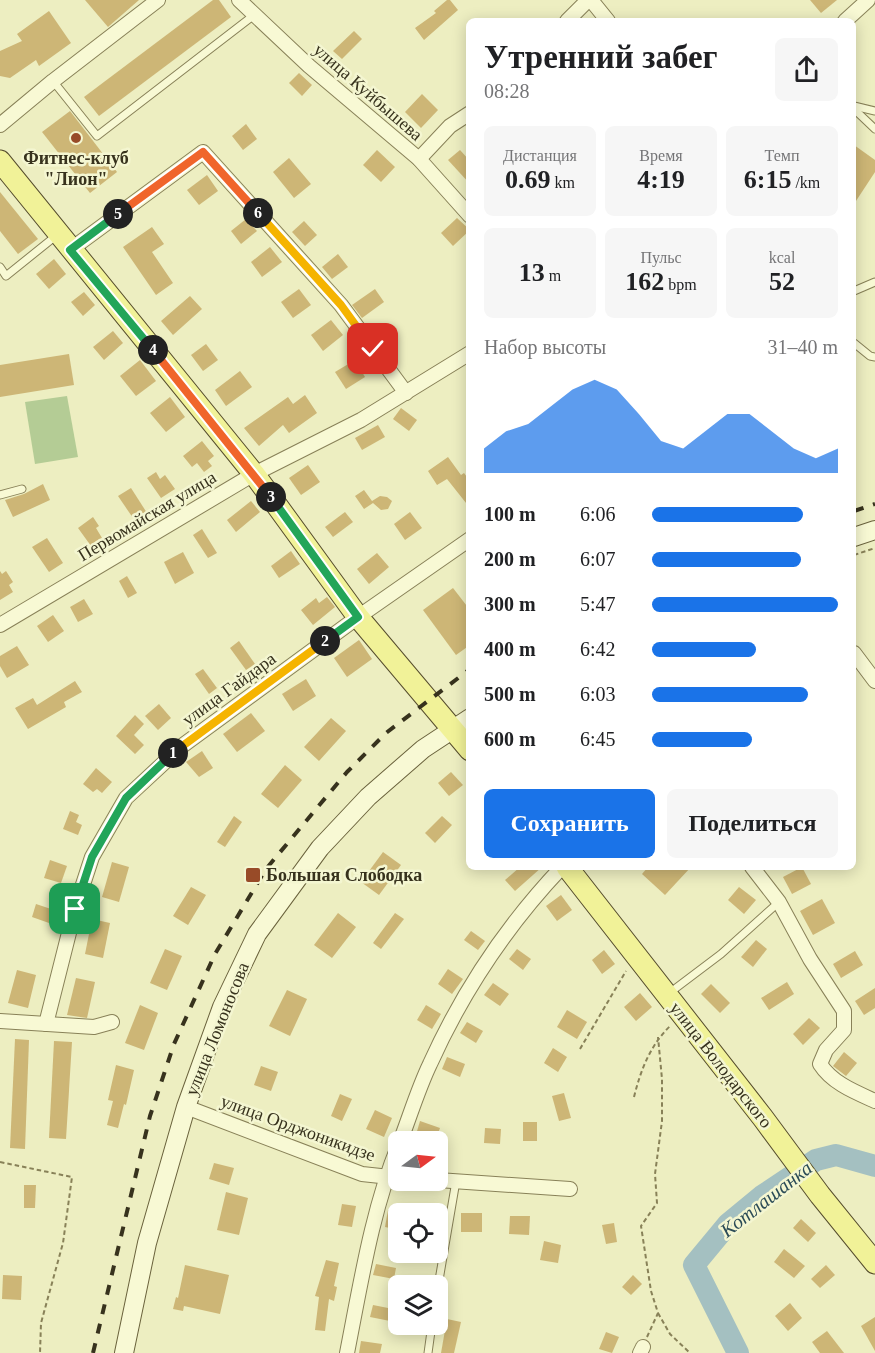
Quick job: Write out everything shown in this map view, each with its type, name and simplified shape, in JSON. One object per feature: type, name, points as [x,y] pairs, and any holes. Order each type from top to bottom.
[{"type":"main road","points":[[0,161],[254,474],[358,617],[461,724],[466,738]]},
{"type":"main road","name":"улица Володарского","points":[[569,870],[763,1118],[819,1195],[875,1263]]},
{"type":"street","points":[[0,124],[158,0]]},
{"type":"street","name":"улица Куйбышева","points":[[239,0],[309,66],[419,159],[466,212]]},
{"type":"street","points":[[570,18],[589,0],[605,18]]},
{"type":"street","points":[[848,18],[868,0]]},
{"type":"street","points":[[419,159],[450,126],[466,116]]},
{"type":"street","points":[[64,242],[203,152],[341,305],[406,393]]},
{"type":"street","name":"Первомайская улица","points":[[0,625],[254,474],[361,420],[466,356]]},
{"type":"street","points":[[856,536],[875,530]]},
{"type":"street","name":"улица Гайдара","points":[[46,1024],[75,909],[92,857],[126,798],[182,746],[358,617],[466,542]]},
{"type":"street","points":[[856,657],[875,681]]},
{"type":"street","name":"улица Ломоносова","points":[[124,1353],[147,1243],[186,1107],[222,1007],[239,968],[278,902],[320,848],[368,797],[423,749],[461,724]]},
{"type":"street","points":[[404,1131],[429,1066],[465,996],[531,902],[559,870]]},
{"type":"street","points":[[754,870],[779,902],[810,959],[844,1011],[844,1030],[826,1050],[820,1064],[826,1073],[847,1088],[875,1101]]},
{"type":"street","points":[[0,1021],[94,1027],[112,1022]]},
{"type":"street","name":"улица Орджоникидзе","points":[[186,1107],[351,1170],[388,1176]]},
{"type":"street","points":[[448,1181],[570,1190]]},
{"type":"street","points":[[347,1353],[364,1263],[388,1189]]},
{"type":"lane","points":[[52,81],[97,136],[254,15]]},
{"type":"lane","points":[[856,107],[875,111]]},
{"type":"lane","points":[[856,109],[875,129]]},
{"type":"lane","points":[[0,267],[6,276],[64,242]]},
{"type":"lane","points":[[856,290],[875,282]]},
{"type":"lane","points":[[856,345],[870,356],[875,357]]},
{"type":"lane","points":[[0,495],[22,489]]},
{"type":"lane","points":[[666,996],[721,954],[779,902]]},
{"type":"lane","points":[[440,1275],[456,1181]]},
{"type":"lane","points":[[428,1353],[430,1335]]},
{"type":"path","points":[[856,554],[875,548]]},
{"type":"path","points":[[580,1049],[635,955]]},
{"type":"path","points":[[634,1096],[642,1065],[658,1037],[681,1015]]},
{"type":"path","points":[[658,1037],[663,1079],[662,1121],[655,1174],[657,1203],[641,1226],[651,1291],[658,1312],[670,1334],[690,1353]]},
{"type":"path","points":[[0,1162],[72,1177],[63,1243],[41,1323],[40,1353]]},
{"type":"path","points":[[641,1350],[658,1312]]},
{"type":"green space","points":[[67,396],[78,457],[35,464],[25,402]]},
{"type":"building","points":[[85,0],[139,0],[108,27]]},
{"type":"building","points":[[213,0],[219,0],[231,17],[99,116],[84,97]]},
{"type":"building","points":[[450,0],[458,10],[424,40],[415,28],[436,13],[434,11]]},
{"type":"building","points":[[810,0],[837,0],[821,13]]},
{"type":"building","points":[[49,11],[71,43],[39,66],[36,60],[10,78],[0,76],[0,51],[22,41],[17,34]]},
{"type":"building","points":[[354,31],[362,39],[342,59],[333,51]]},
{"type":"building","points":[[299,73],[312,85],[302,96],[289,83]]},
{"type":"building","points":[[422,94],[438,110],[421,128],[405,112]]},
{"type":"building","points":[[70,111],[117,172],[90,193],[42,132]]},
{"type":"building","points":[[246,124],[257,139],[243,150],[232,136]]},
{"type":"building","points":[[856,146],[875,160],[875,172],[856,201]]},
{"type":"building","points":[[377,150],[395,167],[381,182],[363,165]]},
{"type":"building","points":[[460,150],[466,157],[466,180],[448,160]]},
{"type":"building","points":[[289,158],[311,184],[294,198],[273,172]]},
{"type":"building","points":[[207,175],[218,191],[199,205],[187,190]]},
{"type":"building","points":[[0,192],[38,239],[18,254],[0,231]]},
{"type":"building","points":[[457,218],[466,226],[466,234],[453,246],[441,233]]},
{"type":"building","points":[[246,219],[257,231],[241,244],[231,231]]},
{"type":"building","points":[[304,221],[317,235],[305,246],[292,232]]},
{"type":"building","points":[[152,227],[164,244],[152,252],[173,283],[156,295],[123,247]]},
{"type":"building","points":[[270,247],[282,262],[262,277],[251,262]]},
{"type":"building","points":[[338,254],[348,267],[332,279],[322,267]]},
{"type":"building","points":[[54,259],[66,274],[49,289],[36,274]]},
{"type":"building","points":[[299,289],[311,305],[293,318],[281,302]]},
{"type":"building","points":[[375,289],[384,302],[362,318],[352,305]]},
{"type":"building","points":[[84,292],[95,305],[83,316],[71,302]]},
{"type":"building","points":[[190,296],[202,309],[173,335],[161,321]]},
{"type":"building","points":[[331,320],[343,335],[323,351],[311,335]]},
{"type":"building","points":[[113,331],[123,343],[104,360],[93,347]]},
{"type":"building","points":[[206,344],[218,360],[203,371],[191,355]]},
{"type":"building","points":[[69,354],[74,385],[0,397],[0,365]]},
{"type":"building","points":[[140,360],[156,381],[136,396],[120,376]]},
{"type":"building","points":[[355,360],[365,377],[346,389],[335,372]]},
{"type":"building","points":[[240,371],[252,387],[226,406],[215,390]]},
{"type":"building","points":[[305,395],[317,413],[289,433],[283,425],[259,446],[244,428],[288,397],[293,404]]},
{"type":"building","points":[[170,397],[185,417],[166,432],[150,413]]},
{"type":"building","points":[[401,408],[417,420],[409,431],[393,419]]},
{"type":"building","points":[[378,425],[385,437],[362,450],[355,438]]},
{"type":"building","points":[[202,441],[214,456],[208,461],[212,466],[204,472],[197,463],[192,467],[183,456]]},
{"type":"building","points":[[448,457],[461,475],[464,473],[466,476],[466,503],[447,479],[437,485],[428,471]]},
{"type":"building","points":[[308,465],[320,482],[301,495],[289,478]]},
{"type":"building","points":[[156,472],[160,479],[165,475],[175,489],[161,498],[147,478]]},
{"type":"building","points":[[43,484],[50,500],[13,517],[5,500],[24,494]]},
{"type":"building","points":[[131,488],[147,513],[135,521],[118,496]]},
{"type":"building","points":[[364,490],[372,501],[380,496],[387,497],[392,501],[388,509],[381,510],[373,503],[364,509],[355,496]]},
{"type":"building","points":[[251,501],[260,512],[236,532],[227,520]]},
{"type":"building","points":[[345,512],[353,522],[333,537],[325,527]]},
{"type":"building","points":[[410,512],[422,528],[405,540],[394,524]]},
{"type":"building","points":[[93,517],[99,526],[96,528],[102,538],[91,546],[78,528]]},
{"type":"building","points":[[202,529],[217,553],[208,558],[193,535]]},
{"type":"building","points":[[47,538],[63,563],[49,572],[32,547]]},
{"type":"building","points":[[291,551],[300,564],[279,578],[271,566]]},
{"type":"building","points":[[183,552],[194,573],[175,584],[164,562]]},
{"type":"building","points":[[377,553],[389,567],[369,584],[357,569]]},
{"type":"building","points":[[0,571],[2,574],[6,571],[13,582],[9,585],[13,592],[0,600]]},
{"type":"building","points":[[127,576],[137,593],[128,598],[119,581]]},
{"type":"building","points":[[453,588],[466,605],[466,648],[456,655],[423,610]]},
{"type":"building","points":[[327,597],[335,607],[313,625],[301,610],[316,598],[319,603]]},
{"type":"building","points":[[84,599],[93,614],[78,622],[70,607]]},
{"type":"building","points":[[53,615],[64,631],[48,642],[37,626]]},
{"type":"building","points":[[359,640],[372,659],[347,677],[334,658]]},
{"type":"building","points":[[239,641],[255,664],[246,670],[230,648]]},
{"type":"building","points":[[17,646],[29,665],[7,678],[0,666],[0,656]]},
{"type":"building","points":[[203,669],[217,688],[209,694],[195,674]]},
{"type":"building","points":[[306,679],[316,696],[293,711],[282,694]]},
{"type":"building","points":[[75,681],[82,692],[64,702],[66,707],[28,729],[15,708],[33,698],[37,705]]},
{"type":"building","points":[[159,704],[171,718],[158,730],[145,716]]},
{"type":"building","points":[[251,713],[265,731],[237,752],[223,734]]},
{"type":"building","points":[[135,715],[144,724],[134,735],[144,745],[135,754],[116,736]]},
{"type":"building","points":[[331,718],[346,731],[319,761],[304,747]]},
{"type":"building","points":[[202,751],[213,768],[199,777],[186,762]]},
{"type":"building","points":[[285,765],[302,780],[278,808],[261,794]]},
{"type":"building","points":[[96,768],[112,782],[102,793],[97,789],[93,792],[83,784]]},
{"type":"building","points":[[451,772],[463,785],[449,796],[438,783]]},
{"type":"building","points":[[70,811],[79,815],[76,822],[82,825],[78,835],[63,829]]},
{"type":"building","points":[[234,816],[242,822],[225,847],[217,842]]},
{"type":"building","points":[[442,816],[452,825],[435,843],[425,833]]},
{"type":"building","points":[[383,852],[401,865],[379,895],[361,882]]},
{"type":"building","points":[[50,860],[67,866],[61,883],[44,878]]},
{"type":"building","points":[[112,862],[129,867],[119,902],[102,897]]},
{"type":"building","points":[[517,870],[539,870],[515,891],[505,880]]},
{"type":"building","points":[[645,870],[688,870],[665,895],[642,874]]},
{"type":"building","points":[[796,870],[804,870],[811,884],[792,894],[783,877]]},
{"type":"building","points":[[191,887],[206,895],[188,925],[173,916]]},
{"type":"building","points":[[739,887],[756,900],[744,914],[728,900]]},
{"type":"building","points":[[561,895],[572,910],[557,921],[546,906]]},
{"type":"building","points":[[822,899],[835,923],[813,935],[800,911]]},
{"type":"building","points":[[36,904],[54,910],[49,923],[32,917]]},
{"type":"building","points":[[338,913],[356,927],[332,958],[314,945]]},
{"type":"building","points":[[395,913],[404,919],[381,949],[373,943]]},
{"type":"building","points":[[92,919],[110,923],[103,958],[85,954]]},
{"type":"building","points":[[471,931],[485,941],[478,950],[464,940]]},
{"type":"building","points":[[756,940],[767,949],[753,967],[741,957]]},
{"type":"building","points":[[165,949],[182,956],[167,990],[150,983]]},
{"type":"building","points":[[517,949],[531,959],[523,970],[509,959]]},
{"type":"building","points":[[604,950],[615,964],[602,974],[592,960]]},
{"type":"building","points":[[855,951],[863,965],[841,978],[833,964]]},
{"type":"building","points":[[448,969],[463,979],[452,994],[438,984]]},
{"type":"building","points":[[17,970],[36,975],[28,1008],[8,1003]]},
{"type":"building","points":[[76,978],[95,982],[87,1018],[67,1015]]},
{"type":"building","points":[[787,982],[794,994],[769,1010],[761,998]]},
{"type":"building","points":[[493,983],[509,994],[500,1006],[484,995]]},
{"type":"building","points":[[711,984],[730,1003],[720,1013],[701,994]]},
{"type":"building","points":[[875,988],[875,1008],[864,1015],[855,1001]]},
{"type":"building","points":[[287,990],[307,999],[290,1036],[269,1026]]},
{"type":"building","points":[[640,993],[652,1007],[636,1021],[624,1007]]},
{"type":"building","points":[[140,1005],[158,1013],[144,1050],[125,1043]]},
{"type":"building","points":[[426,1005],[441,1014],[432,1029],[417,1020]]},
{"type":"building","points":[[567,1010],[587,1022],[577,1039],[557,1027]]},
{"type":"building","points":[[809,1018],[820,1028],[803,1045],[793,1034]]},
{"type":"building","points":[[467,1022],[483,1031],[476,1043],[460,1033]]},
{"type":"building","points":[[15,1039],[29,1040],[25,1149],[10,1148]]},
{"type":"building","points":[[54,1041],[72,1042],[66,1139],[49,1138]]},
{"type":"building","points":[[553,1048],[567,1057],[558,1072],[544,1063]]},
{"type":"building","points":[[844,1052],[857,1063],[846,1076],[833,1066]]},
{"type":"building","points":[[447,1057],[465,1064],[460,1077],[442,1069]]},
{"type":"building","points":[[116,1065],[134,1070],[118,1128],[107,1125],[113,1101],[108,1100]]},
{"type":"building","points":[[261,1066],[278,1072],[271,1091],[254,1085]]},
{"type":"building","points":[[564,1093],[571,1118],[559,1121],[552,1096]]},
{"type":"building","points":[[340,1094],[352,1099],[342,1121],[331,1116]]},
{"type":"building","points":[[375,1110],[392,1118],[384,1137],[366,1129]]},
{"type":"building","points":[[420,1121],[440,1128],[439,1131],[417,1131]]},
{"type":"building","points":[[523,1122],[537,1122],[537,1141],[523,1141]]},
{"type":"building","points":[[485,1128],[501,1129],[500,1144],[484,1143]]},
{"type":"building","points":[[214,1163],[234,1168],[229,1185],[209,1179]]},
{"type":"building","points":[[24,1185],[36,1185],[35,1208],[24,1208]]},
{"type":"building","points":[[226,1192],[248,1198],[239,1235],[217,1230]]},
{"type":"building","points":[[342,1204],[356,1206],[352,1227],[338,1225]]},
{"type":"building","points":[[388,1210],[388,1228],[385,1227]]},
{"type":"building","points":[[461,1213],[482,1213],[482,1232],[461,1232]]},
{"type":"building","points":[[510,1216],[530,1216],[529,1235],[509,1234]]},
{"type":"building","points":[[801,1219],[816,1233],[808,1242],[793,1228]]},
{"type":"building","points":[[614,1223],[617,1242],[606,1244],[602,1225]]},
{"type":"building","points":[[544,1241],[561,1245],[558,1263],[540,1260]]},
{"type":"building","points":[[784,1249],[805,1266],[794,1278],[774,1262]]},
{"type":"building","points":[[326,1260],[339,1263],[334,1286],[337,1287],[334,1301],[329,1299],[325,1331],[315,1330],[319,1297],[315,1296]]},
{"type":"building","points":[[376,1264],[396,1268],[395,1275],[388,1275],[388,1278],[373,1275]]},
{"type":"building","points":[[185,1265],[229,1275],[220,1314],[184,1306],[183,1311],[173,1309],[176,1297],[178,1298]]},
{"type":"building","points":[[826,1265],[835,1275],[820,1288],[811,1279]]},
{"type":"building","points":[[3,1275],[22,1276],[21,1300],[2,1299]]},
{"type":"building","points":[[633,1275],[642,1284],[631,1295],[622,1287]]},
{"type":"building","points":[[790,1303],[802,1318],[788,1331],[775,1316]]},
{"type":"building","points":[[373,1305],[388,1308],[388,1321],[370,1317]]},
{"type":"building","points":[[875,1317],[875,1351],[861,1326]]},
{"type":"building","points":[[448,1319],[461,1322],[454,1353],[441,1353],[444,1335],[448,1335]]},
{"type":"building","points":[[827,1331],[844,1353],[820,1353],[812,1342]]},
{"type":"building","points":[[606,1332],[619,1337],[612,1353],[599,1349]]},
{"type":"building","points":[[361,1341],[382,1344],[380,1353],[359,1353]]},
{"type":"waterway","name":"Котлашанка","points":[[738,1353],[694,1265],[728,1224],[762,1196],[816,1160],[836,1155],[875,1166]]},
{"type":"railway","points":[[856,510],[875,504]]},
{"type":"railway","points":[[93,1353],[150,1116],[174,1044],[215,954],[266,869],[347,772],[386,733],[466,672]]},
{"type":"place","name":"Фитнес-клуб \"Лион\"","points":[[76,138]]},
{"type":"place","name":"Большая Слободка","points":[[253,875]]},
{"type":"route","points":[[75,909],[92,857],[126,798],[182,746],[358,617],[254,474],[70,250],[203,152],[341,305],[373,349]]}]
